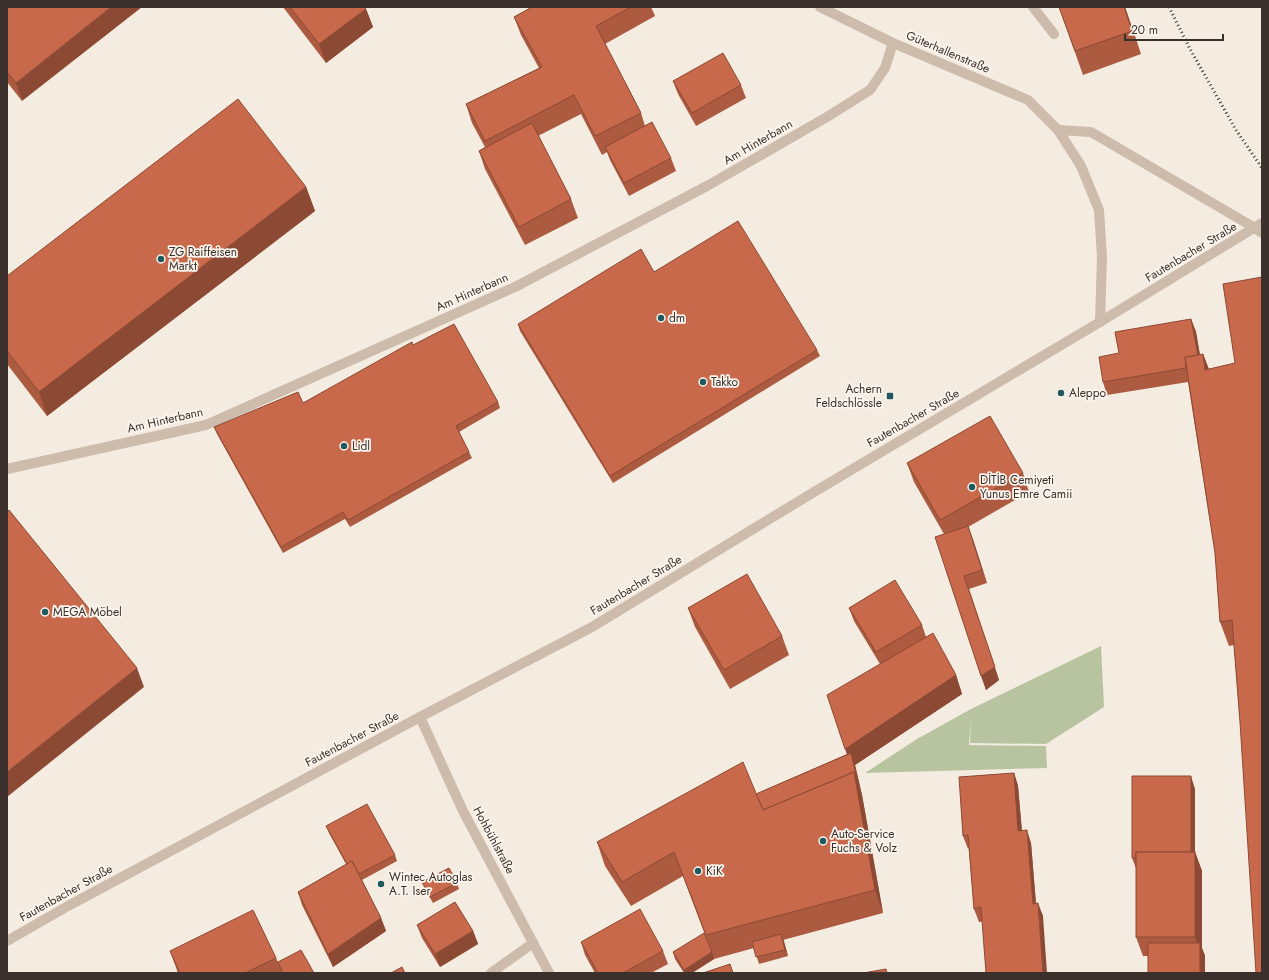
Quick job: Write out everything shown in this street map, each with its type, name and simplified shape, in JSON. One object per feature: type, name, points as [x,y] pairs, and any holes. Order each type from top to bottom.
[{"type":"street","name":"Güterhallenstraße","points":[[820,7],[893,42],[1028,100],[1058,130],[1081,166],[1099,210],[1102,257],[1100,322]]},
{"type":"street","points":[[1033,7],[1054,34]]},
{"type":"street","name":"Am Hinterbann","points":[[7,469],[206,425],[515,287],[707,186],[852,102],[870,90],[881,74],[885,68],[893,42]]},
{"type":"street","points":[[1058,130],[1091,132],[1260,228]]},
{"type":"street","name":"Fautenbacher Straße","points":[[7,941],[68,906],[592,627],[814,492],[1260,228]]},
{"type":"street","name":"Hohbühlstraße","points":[[420,718],[463,811],[549,973]]},
{"type":"street","points":[[491,973],[533,943]]},
{"type":"green space","points":[[1101,646],[1104,707],[1046,744],[970,743],[971,717],[969,745],[1046,746],[1047,768],[865,773],[917,739],[971,709]]},
{"type":"building","points":[[7,7],[111,7],[16,83],[7,72]]},
{"type":"building","points":[[290,7],[364,7],[366,9],[319,44]]},
{"type":"building","points":[[532,7],[631,7],[596,26],[641,113],[595,136],[574,95],[485,141],[466,104],[542,67],[514,17]]},
{"type":"building","points":[[1059,7],[1124,7],[1132,31],[1075,51]]},
{"type":"building","points":[[723,53],[741,85],[692,113],[673,81]]},
{"type":"building","name":"ZG Raiffeisen Markt","points":[[238,99],[306,187],[39,392],[7,351],[7,276]]},
{"type":"building","points":[[652,122],[671,158],[624,183],[605,147]]},
{"type":"building","points":[[532,123],[571,199],[519,227],[479,151]]},
{"type":"building","points":[[738,221],[817,350],[610,476],[518,324],[641,249],[654,272]]},
{"type":"building","points":[[1262,277],[1262,973],[1256,973],[1232,620],[1220,622],[1215,553],[1185,357],[1203,354],[1205,370],[1235,363],[1223,284]]},
{"type":"building","points":[[1191,319],[1198,355],[1185,357],[1186,368],[1103,382],[1099,357],[1119,353],[1115,332]]},
{"type":"building","name":"Lidl","points":[[454,324],[498,402],[456,426],[469,452],[348,520],[343,512],[281,547],[214,427],[298,392],[303,403],[412,342],[413,345]]},
{"type":"building","name":"DİTİB Cemiyeti Yunus Emre Camii","points":[[990,416],[1023,473],[940,520],[907,463]]},
{"type":"building","name":"MEGA Möbel","points":[[9,510],[137,668],[7,772],[7,512]]},
{"type":"building","points":[[968,526],[982,570],[964,576],[995,667],[981,676],[935,537]]},
{"type":"building","points":[[747,574],[782,636],[724,670],[688,608]]},
{"type":"building","points":[[895,580],[922,625],[876,652],[849,608]]},
{"type":"building","points":[[933,633],[956,675],[845,749],[827,695]]},
{"type":"building","points":[[851,753],[858,782],[854,772],[763,810],[756,794]]},
{"type":"building","points":[[743,762],[763,810],[854,772],[875,890],[706,935],[674,852],[622,882],[597,842]]},
{"type":"building","points":[[1014,773],[1018,831],[1027,830],[1033,904],[1038,903],[1043,973],[986,973],[981,907],[974,909],[968,835],[963,836],[959,777]]},
{"type":"building","points":[[1132,776],[1191,776],[1191,852],[1136,852],[1136,858],[1132,858]]},
{"type":"building","points":[[367,804],[395,855],[359,874],[352,861],[347,864],[326,826]]},
{"type":"building","points":[[1136,852],[1195,852],[1195,937],[1136,937]]},
{"type":"building","points":[[352,861],[381,918],[328,954],[298,892]]},
{"type":"building","points":[[449,868],[457,883],[430,897],[422,882]]},
{"type":"building","points":[[455,902],[473,931],[435,954],[417,925]]},
{"type":"building","points":[[640,909],[663,951],[623,973],[598,973],[581,942]]},
{"type":"building","points":[[253,910],[276,958],[245,973],[180,973],[170,951]]},
{"type":"building","points":[[704,933],[712,952],[684,970],[673,952]]},
{"type":"building","points":[[781,934],[785,950],[756,957],[752,942]]},
{"type":"building","points":[[1148,943],[1200,943],[1200,973],[1148,973]]},
{"type":"building","points":[[301,950],[314,973],[283,973],[278,962]]},
{"type":"building","points":[[730,964],[733,973],[703,973]]},
{"type":"building","points":[[402,967],[405,973],[391,973]]},
{"type":"building","points":[[886,969],[887,973],[863,973]]},
{"type":"railway","points":[[1169,7],[1190,49],[1236,130],[1262,168]]},
{"type":"place","name":"ZG Raiffeisen Markt","points":[[161,259]]},
{"type":"place","name":"dm","points":[[661,318]]},
{"type":"place","name":"Takko","points":[[703,382]]},
{"type":"place","name":"Aleppo","points":[[1061,393]]},
{"type":"place","name":"Achern Feldschlössle","points":[[890,396]]},
{"type":"place","name":"Lidl","points":[[344,446]]},
{"type":"place","name":"DİTİB Cemiyeti Yunus Emre Camii","points":[[972,487]]},
{"type":"place","name":"MEGA Möbel","points":[[45,612]]},
{"type":"place","name":"Auto-Service Fuchs & Volz","points":[[823,841]]},
{"type":"place","name":"KiK","points":[[698,871]]},
{"type":"place","name":"Wintec Autoglas A.T. Iser","points":[[381,884]]}]
